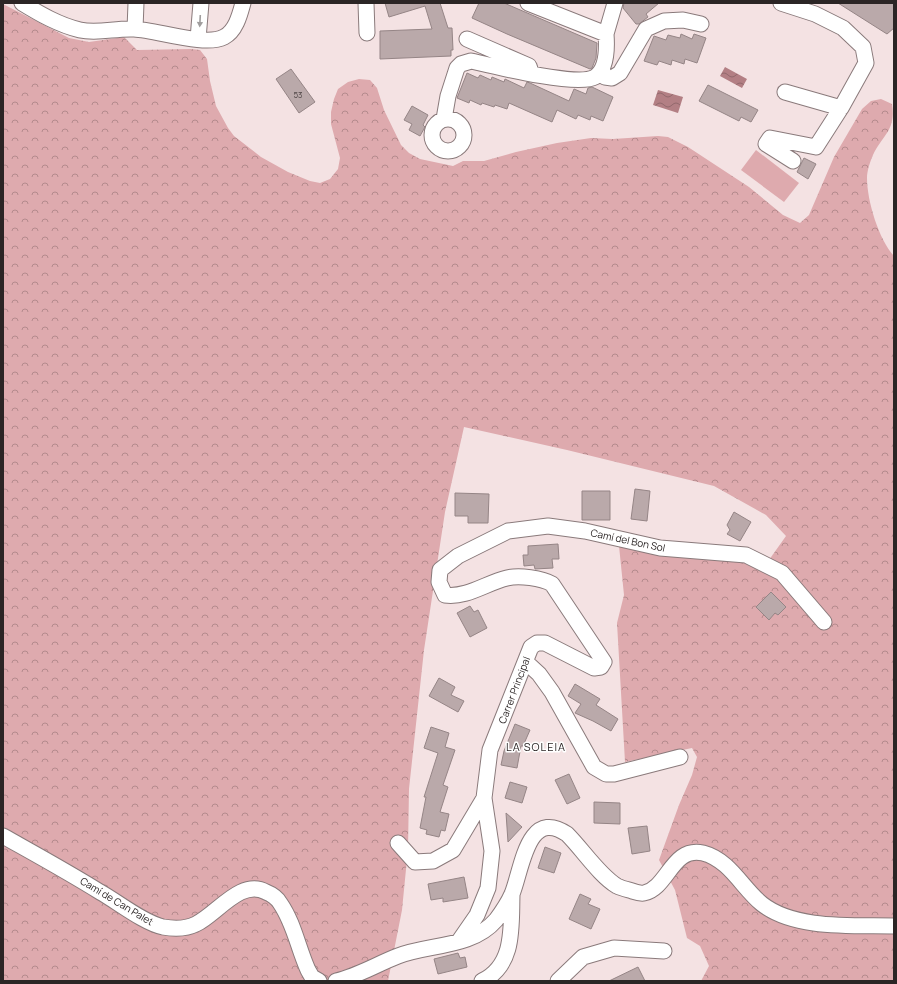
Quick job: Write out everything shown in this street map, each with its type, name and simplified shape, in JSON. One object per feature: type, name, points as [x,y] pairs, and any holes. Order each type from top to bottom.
[{"type":"street","points":[[22,3],[47,18],[78,29],[93,32],[134,28],[198,40],[218,39],[225,36],[234,28],[243,3]]},
{"type":"street","points":[[134,28],[136,3]]},
{"type":"street","points":[[198,40],[201,3]]},
{"type":"street","points":[[366,3],[367,33]]},
{"type":"street","points":[[528,3],[606,34]]},
{"type":"street","points":[[444,119],[448,96],[457,68],[462,64],[471,61],[558,78],[581,80],[595,77],[602,69],[607,46],[606,34],[615,3]]},
{"type":"street","points":[[780,3],[815,14],[843,28],[863,47],[866,62],[841,108],[816,147],[770,138],[766,144],[793,162]]},
{"type":"street","points":[[602,69],[605,77],[612,78],[620,73],[646,29],[664,21],[683,20],[701,24]]},
{"type":"street","points":[[467,39],[530,66],[531,73]]},
{"type":"street","points":[[785,92],[841,108]]},
{"type":"street","points":[[444,119],[455,120],[459,123],[468,140],[454,150],[449,151],[435,145],[432,135],[433,129],[439,121],[444,119]]},
{"type":"street","name":"Camí del Bon Sol","points":[[440,570],[458,556],[508,531],[548,526],[585,531],[660,548],[746,555],[782,573],[824,622]]},
{"type":"street","name":"Carrer Principal","points":[[440,570],[439,582],[445,596],[454,596],[508,578],[540,580],[552,584],[604,662],[601,667],[594,668],[546,643],[537,643],[531,647],[490,750],[484,798],[492,851],[488,888],[477,915],[459,941]]},
{"type":"street","points":[[526,662],[539,674],[552,692],[594,767],[606,774],[614,774],[680,757]]},
{"type":"street","points":[[398,843],[415,862],[433,861],[453,850],[484,798]]},
{"type":"street","points":[[336,981],[355,975],[399,956],[471,938],[490,926],[504,908],[512,894],[528,843],[534,835],[542,829],[553,828],[567,834],[606,878],[618,887],[634,892],[643,893],[654,887],[681,858],[691,853],[702,853],[713,856],[724,863],[763,905],[774,912],[789,918],[817,924],[841,926],[894,926]]},
{"type":"street","name":"Camí de Can Palet","points":[[3,836],[60,867],[144,919],[162,927],[178,928],[196,924],[239,892],[255,888],[263,890],[271,894],[280,902],[291,924],[308,970],[312,977],[319,981]]},
{"type":"street","points":[[482,981],[490,977],[508,952],[512,894]]},
{"type":"street","points":[[558,981],[582,957],[614,948],[664,951]]},
{"type":"green space","points":[[3,4],[69,38],[89,42],[124,37],[137,50],[200,50],[207,59],[216,106],[234,136],[261,157],[288,172],[310,181],[320,183],[330,179],[338,169],[340,158],[331,124],[331,112],[334,99],[338,89],[348,82],[359,79],[370,80],[377,88],[384,110],[401,145],[409,153],[420,159],[453,166],[463,161],[484,161],[557,143],[591,138],[613,139],[658,136],[668,137],[688,147],[749,187],[783,215],[800,223],[809,215],[834,157],[862,109],[871,101],[881,99],[892,104],[892,120],[888,132],[873,155],[867,178],[869,198],[875,220],[883,240],[894,256],[894,981],[701,981],[709,966],[700,946],[687,938],[675,890],[659,860],[679,805],[692,775],[697,757],[692,748],[625,762],[617,623],[624,595],[619,546],[661,555],[743,562],[764,567],[786,536],[766,515],[714,486],[567,450],[464,427],[445,512],[424,650],[409,789],[408,849],[402,910],[388,981],[3,981]]},
{"type":"green space","points":[[756,150],[799,183],[784,202],[741,170]]},
{"type":"water","points":[[725,67],[747,79],[742,88],[720,76]]},
{"type":"water","points":[[658,90],[683,97],[678,113],[653,105]]},
{"type":"building","points":[[385,3],[440,3],[448,28],[452,28],[453,50],[451,50],[451,56],[380,59],[380,31],[432,29],[425,6],[389,17]]},
{"type":"building","points":[[479,3],[504,3],[597,43],[596,58],[592,68],[590,69],[472,18]]},
{"type":"building","points":[[624,3],[659,3],[646,14],[648,17],[639,24],[636,24],[623,8]]},
{"type":"building","points":[[838,3],[894,3],[894,28],[887,34]]},
{"type":"building","points":[[681,34],[692,39],[694,34],[706,38],[697,63],[685,59],[684,64],[672,60],[671,65],[659,61],[657,65],[644,61],[654,36],[666,40],[668,35],[680,38]]},
{"type":"building","points":[[291,69],[315,102],[299,113],[276,79]]},
{"type":"building","points":[[467,73],[478,78],[480,75],[491,80],[492,77],[504,82],[505,79],[524,88],[527,82],[569,101],[574,89],[586,94],[588,88],[592,87],[613,97],[603,121],[591,116],[590,120],[578,115],[576,119],[557,110],[552,122],[509,103],[507,109],[482,103],[481,105],[470,100],[469,103],[457,98]]},
{"type":"building","points":[[708,85],[758,110],[751,122],[741,117],[739,121],[699,101]]},
{"type":"building","points":[[412,106],[428,115],[423,125],[425,127],[420,136],[409,130],[412,124],[404,120]]},
{"type":"building","points":[[804,158],[816,164],[808,179],[797,172]]},
{"type":"building","points":[[635,489],[650,491],[647,521],[631,519]]},
{"type":"building","points":[[582,491],[610,491],[610,520],[582,520]]},
{"type":"building","points":[[455,493],[489,494],[488,523],[468,523],[468,516],[455,516]]},
{"type":"building","points":[[734,512],[751,522],[740,541],[727,534],[730,530],[727,525]]},
{"type":"building","points":[[558,544],[559,559],[552,559],[553,568],[535,569],[534,565],[524,566],[523,555],[528,555],[528,546]]},
{"type":"building","points":[[771,592],[786,607],[778,615],[775,613],[769,620],[756,607]]},
{"type":"building","points":[[470,606],[474,612],[478,610],[487,628],[470,637],[457,613]]},
{"type":"building","points":[[439,678],[455,687],[451,695],[464,701],[458,712],[429,696]]},
{"type":"building","points":[[575,684],[600,699],[596,705],[618,719],[611,731],[575,713],[581,704],[568,696]]},
{"type":"building","points":[[515,724],[530,730],[523,746],[521,746],[517,768],[501,765],[504,751]]},
{"type":"building","points":[[431,727],[449,733],[445,747],[455,750],[443,785],[448,787],[440,812],[449,814],[445,831],[441,830],[439,837],[426,834],[427,830],[420,828],[426,797],[424,797],[438,753],[424,748]]},
{"type":"building","points":[[569,774],[580,798],[567,804],[555,780]]},
{"type":"building","points":[[510,782],[527,787],[522,803],[505,798]]},
{"type":"building","points":[[594,802],[620,803],[620,824],[594,823]]},
{"type":"building","points":[[506,813],[522,827],[508,842]]},
{"type":"building","points":[[647,826],[650,851],[632,854],[628,828]]},
{"type":"building","points":[[545,847],[561,853],[554,873],[538,868]]},
{"type":"building","points":[[464,877],[468,898],[443,902],[443,898],[431,900],[428,884]]},
{"type":"building","points":[[580,894],[591,899],[588,904],[600,909],[591,929],[569,919]]},
{"type":"building","points":[[458,953],[460,958],[465,957],[467,967],[438,974],[434,959]]},
{"type":"building","points":[[638,967],[645,981],[609,981]]},
{"type":"district","name":"LA SOLEIA","points":[[536,747]]}]
